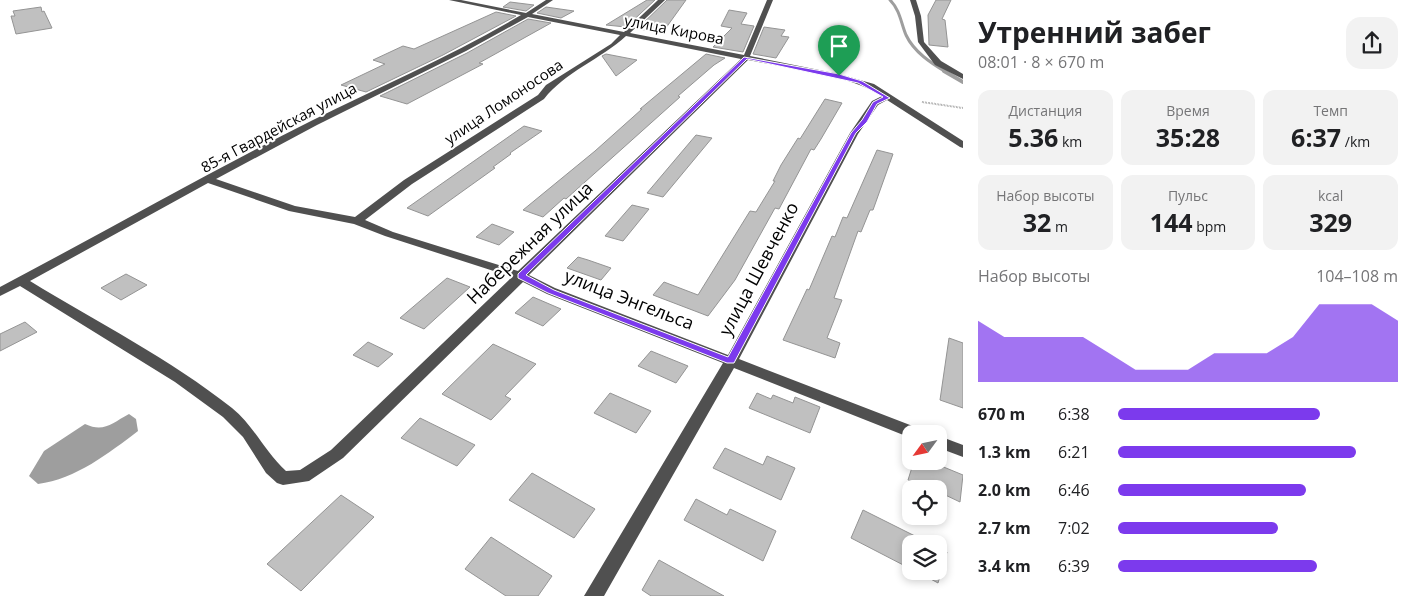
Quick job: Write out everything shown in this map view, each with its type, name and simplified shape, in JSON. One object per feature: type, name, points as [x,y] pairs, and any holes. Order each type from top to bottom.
[{"type":"street","name":"улица Кирова","points":[[452,0],[860,82],[963,145]]},
{"type":"street","name":"85-я Гвардейская улица","points":[[0,292],[314,124],[480,41],[528,15],[550,0]]},
{"type":"street","name":"улица Ломоносова","points":[[357,221],[408,182],[541,97],[549,87],[613,45],[662,0]]},
{"type":"street","name":"Набережная улица","points":[[21,281],[180,378],[228,413],[248,434],[272,468],[283,478],[303,476],[337,454],[746,58],[770,0]]},
{"type":"street","points":[[913,0],[918,16],[921,42],[938,62],[963,77]]},
{"type":"street","name":"улица Шевченко","points":[[594,596],[730,361],[854,133],[865,120],[875,103],[887,98]]},
{"type":"street","name":"улица Энгельса","points":[[209,180],[294,209],[357,221],[389,234],[521,276],[551,291],[902,428]]},
{"type":"street","points":[[948,445],[963,451]]},
{"type":"path","points":[[916,101],[963,108]]},
{"type":"shaded area","points":[[129,414],[136,419],[138,431],[91,464],[66,477],[38,484],[29,476],[44,451],[85,424],[92,427],[108,426]]},
{"type":"building","points":[[647,0],[655,0],[626,27],[606,25]]},
{"type":"building","points":[[667,0],[686,0],[663,32],[637,29]]},
{"type":"building","points":[[936,0],[951,0],[942,19],[945,20],[948,47],[929,45],[928,15]]},
{"type":"building","points":[[510,2],[534,5],[526,11],[503,7]]},
{"type":"building","points":[[41,7],[52,28],[16,34],[11,16],[15,16],[13,11]]},
{"type":"building","points":[[546,7],[574,11],[561,18],[537,13]]},
{"type":"building","points":[[729,10],[747,13],[741,24],[754,26],[743,52],[713,47],[732,28],[721,26]]},
{"type":"building","points":[[496,12],[516,16],[443,55],[366,92],[341,85],[385,64],[373,60],[403,46],[414,49]]},
{"type":"building","points":[[528,19],[551,23],[479,63],[483,64],[407,104],[380,96],[467,53]]},
{"type":"building","points":[[764,27],[785,30],[781,36],[789,37],[776,58],[753,54]]},
{"type":"building","points":[[606,54],[637,60],[616,76],[602,56]]},
{"type":"building","points":[[706,54],[725,58],[678,96],[680,97],[566,199],[564,198],[543,217],[523,210],[595,151],[642,109],[640,109]]},
{"type":"building","points":[[825,99],[842,103],[814,150],[811,149],[779,209],[775,208],[735,280],[708,316],[653,295],[664,282],[698,295],[750,211],[756,212],[775,181],[773,181],[781,165]]},
{"type":"building","points":[[524,126],[542,131],[510,153],[493,167],[495,168],[428,216],[407,208]]},
{"type":"building","points":[[696,135],[712,138],[663,197],[647,193]]},
{"type":"building","points":[[877,150],[893,154],[873,210],[870,210],[861,232],[858,231],[834,298],[842,300],[827,338],[840,343],[835,358],[783,340],[807,289],[809,290],[832,236],[835,237],[843,217],[847,218]]},
{"type":"building","points":[[632,205],[649,209],[623,241],[605,236]]},
{"type":"building","points":[[492,224],[514,232],[499,245],[476,237]]},
{"type":"building","points":[[578,257],[611,268],[601,280],[567,268]]},
{"type":"building","points":[[126,274],[147,285],[121,300],[101,288]]},
{"type":"building","points":[[447,278],[470,287],[424,329],[400,318]]},
{"type":"building","points":[[533,297],[561,309],[543,326],[515,313]]},
{"type":"building","points":[[25,322],[37,332],[0,351],[0,334]]},
{"type":"building","points":[[949,338],[963,343],[963,408],[940,400]]},
{"type":"building","points":[[368,342],[393,354],[378,367],[353,355]]},
{"type":"building","points":[[493,344],[536,364],[505,396],[511,399],[491,420],[442,394]]},
{"type":"building","points":[[651,351],[688,366],[676,383],[638,366]]},
{"type":"building","points":[[610,393],[651,411],[636,433],[594,413]]},
{"type":"building","points":[[757,393],[771,399],[773,395],[793,403],[795,397],[820,407],[810,433],[749,408]]},
{"type":"building","points":[[420,418],[475,445],[457,466],[401,438]]},
{"type":"building","points":[[725,448],[763,465],[767,456],[795,468],[781,500],[713,468]]},
{"type":"building","points":[[948,469],[963,475],[960,502],[947,496],[947,480],[908,480],[911,470]]},
{"type":"building","points":[[532,473],[595,509],[574,538],[509,500]]},
{"type":"building","points":[[341,495],[374,517],[301,591],[267,564]]},
{"type":"building","points":[[696,499],[727,515],[730,509],[776,531],[763,561],[684,520]]},
{"type":"building","points":[[863,510],[913,535],[902,535],[902,564],[851,538]]},
{"type":"building","points":[[491,537],[552,576],[538,596],[506,596],[465,569]]},
{"type":"building","points":[[659,560],[724,596],[651,596],[642,590]]},
{"type":"waterway","points":[[890,0],[896,8],[909,41],[918,52],[946,72]]},
{"type":"waterway","points":[[944,71],[963,82]]},
{"type":"route","points":[[746,58],[839,76],[871,86],[887,98],[875,103],[865,120],[854,133],[730,361],[551,291],[521,276],[746,58]]}]
